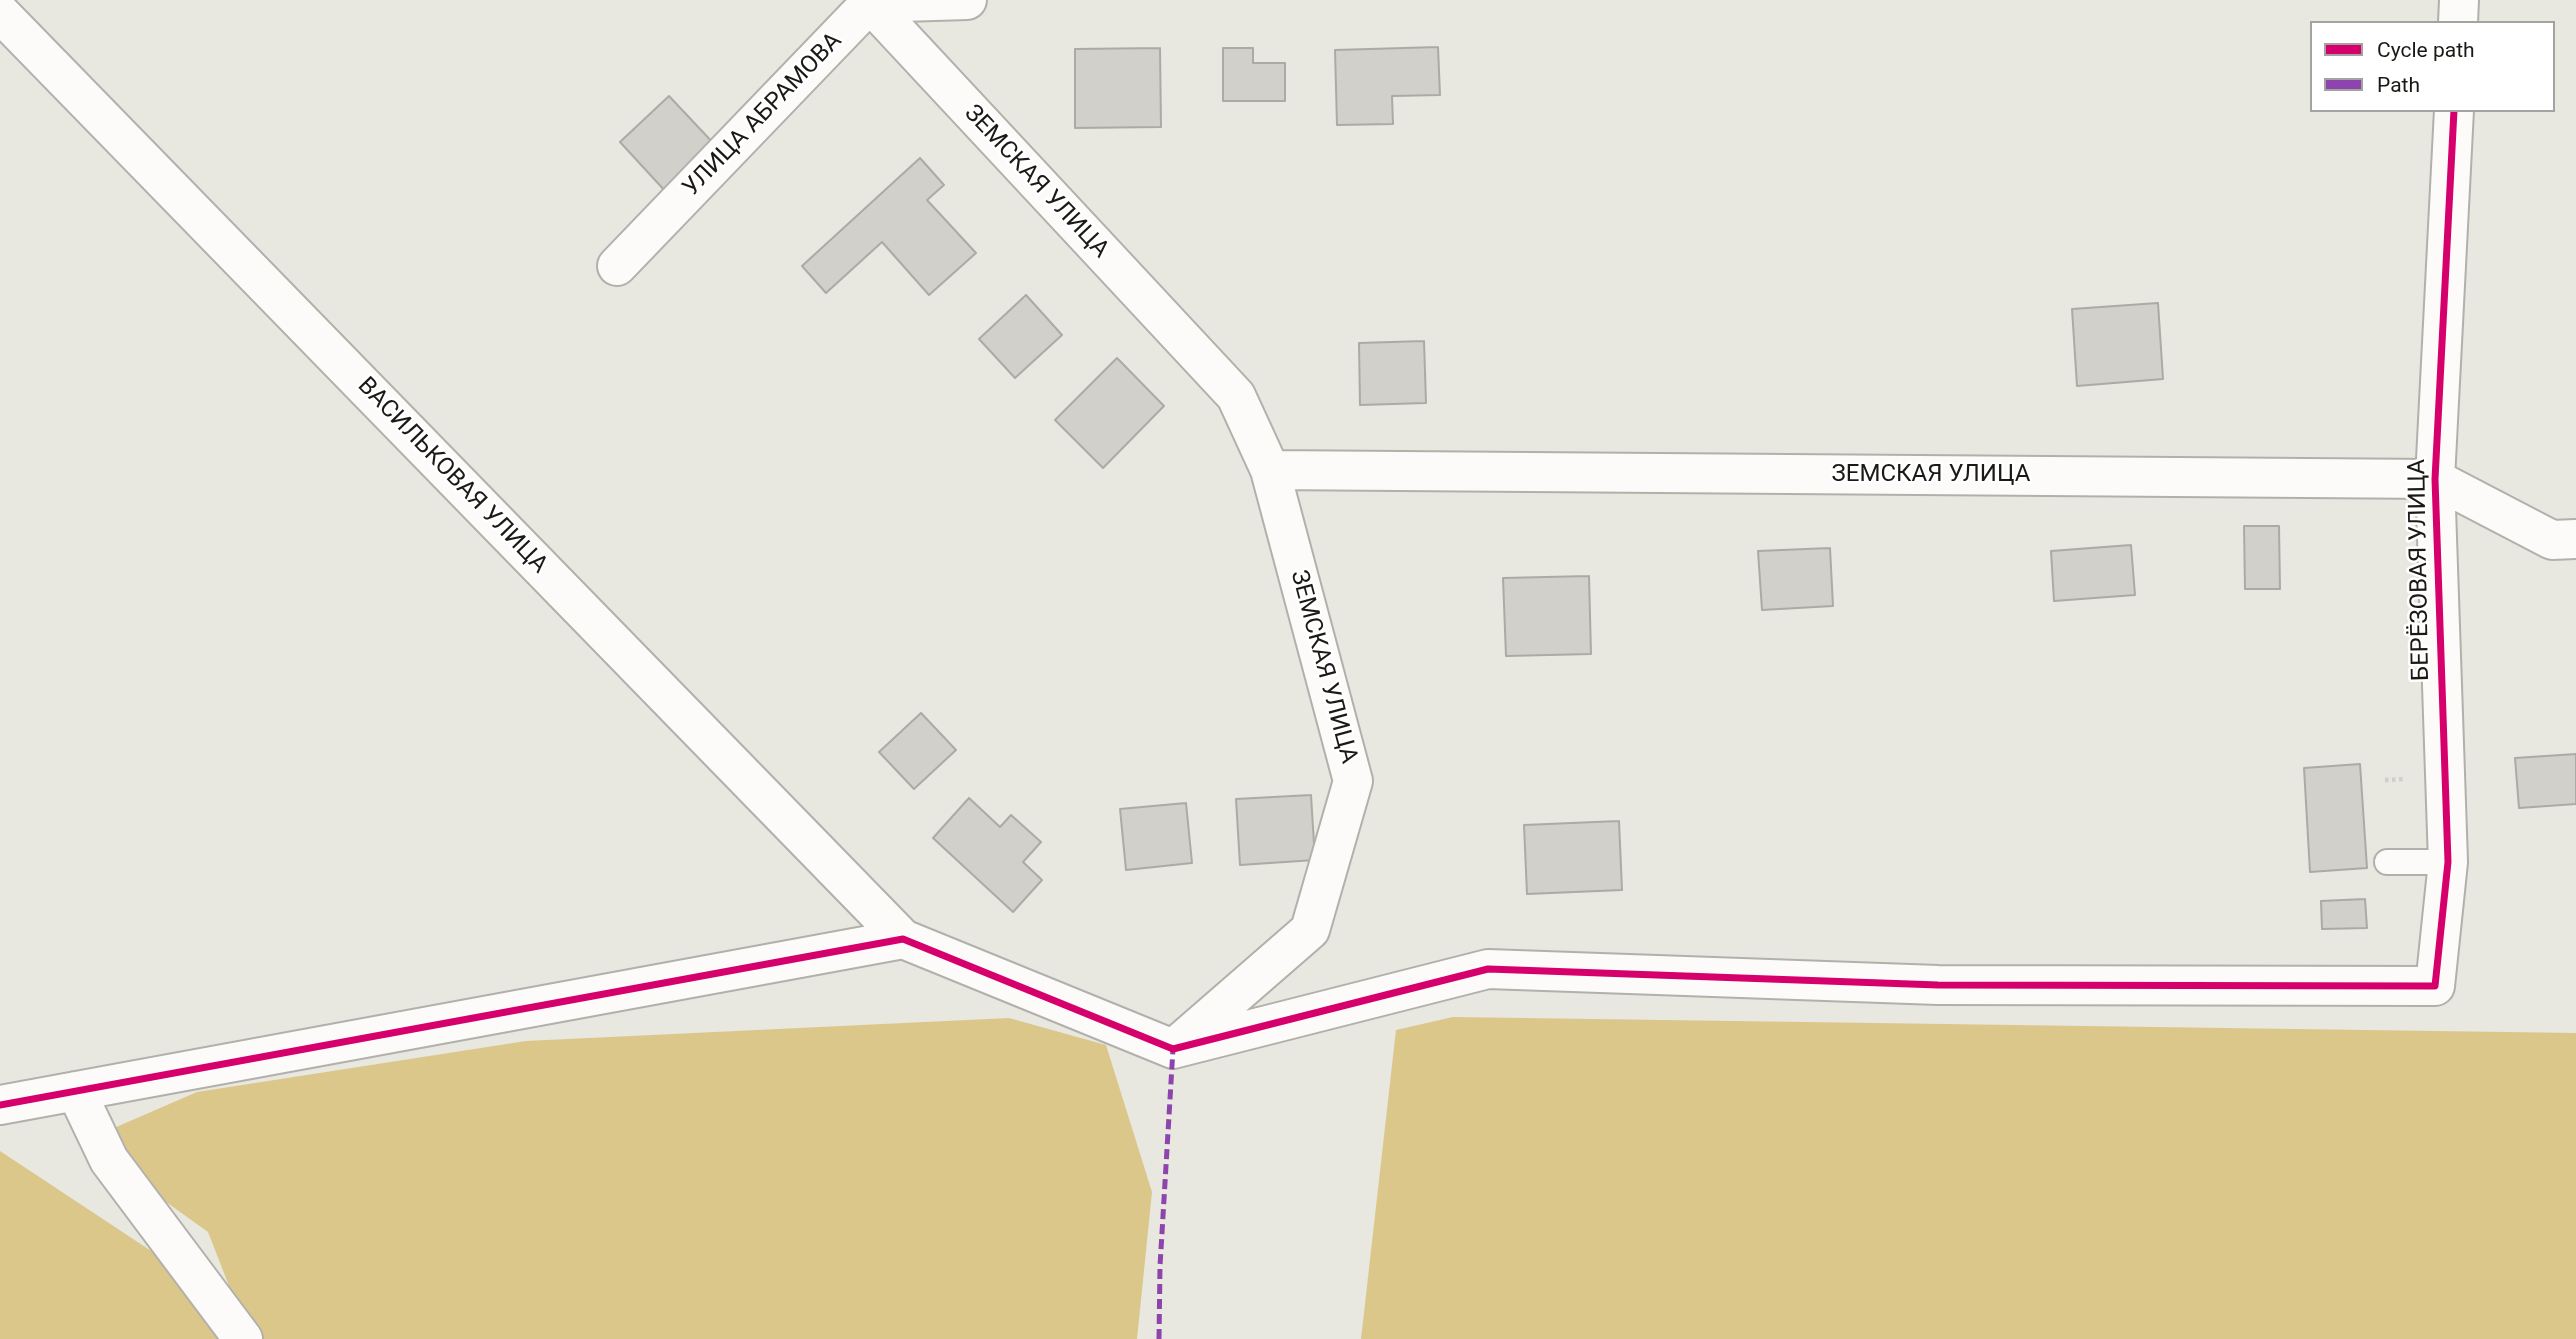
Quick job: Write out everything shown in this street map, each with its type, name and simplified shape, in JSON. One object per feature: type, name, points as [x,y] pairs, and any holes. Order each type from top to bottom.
[{"type":"street","points":[[869,1],[967,0]]},
{"type":"street","points":[[2458,21],[2459,0]]},
{"type":"street","name":"УЛИЦА АБРАМОВА","points":[[617,266],[869,1]]},
{"type":"street","name":"ЗЕМСКАЯ УЛИЦА","points":[[869,1],[1236,397],[1270,470],[1353,781],[1310,930],[1173,1049]]},
{"type":"street","name":"ВАСИЛЬКОВАЯ УЛИЦА","points":[[0,13],[903,939]]},
{"type":"street","name":"БЕРЁЗОВАЯ УЛИЦА","points":[[1173,1049],[1488,969],[1938,985],[2435,986],[2448,862],[2435,479],[2454,112]]},
{"type":"street","name":"ЗЕМСКАЯ УЛИЦА","points":[[1270,470],[2435,479],[2552,540],[2576,539]]},
{"type":"street","points":[[0,1105],[903,939],[1173,1049]]},
{"type":"street","points":[[76,1091],[109,1160],[243,1339]]},
{"type":"lane","points":[[2387,862],[2448,862]]},
{"type":"shaded area","points":[[1453,1017],[2576,1033],[2576,1339],[1361,1339],[1396,1030]]},
{"type":"shaded area","points":[[1009,1018],[1106,1045],[1152,1192],[1137,1339],[262,1339],[242,1319],[208,1232],[148,1189],[114,1128],[197,1092],[526,1041]]},
{"type":"shaded area","points":[[0,1151],[180,1270],[227,1339],[0,1339]]},
{"type":"building","points":[[1438,47],[1440,95],[1392,96],[1393,124],[1337,125],[1335,50]]},
{"type":"building","points":[[1160,48],[1161,127],[1075,128],[1075,49]]},
{"type":"building","points":[[1223,48],[1253,48],[1253,63],[1285,63],[1285,101],[1223,101]]},
{"type":"building","points":[[669,96],[716,146],[666,192],[620,142]]},
{"type":"building","points":[[920,158],[944,185],[927,200],[976,253],[929,295],[882,242],[826,293],[802,266]]},
{"type":"building","points":[[1026,295],[1062,335],[1015,378],[979,339]]},
{"type":"building","points":[[2158,303],[2163,379],[2077,386],[2072,309]]},
{"type":"building","points":[[1424,341],[1426,403],[1360,405],[1359,343]]},
{"type":"building","points":[[1117,358],[1164,406],[1103,468],[1055,420]]},
{"type":"building","points":[[2244,526],[2279,526],[2280,589],[2245,589]]},
{"type":"building","points":[[2131,545],[2135,595],[2054,601],[2051,551]]},
{"type":"building","points":[[1830,548],[1833,606],[1762,610],[1758,551]]},
{"type":"building","points":[[1589,576],[1591,654],[1506,656],[1503,578]]},
{"type":"building","points":[[921,713],[956,750],[914,789],[879,752]]},
{"type":"building","points":[[2576,754],[2576,804],[2519,808],[2515,758]]},
{"type":"building","points":[[2360,764],[2367,868],[2310,872],[2304,768]]},
{"type":"building","points":[[1311,795],[1315,860],[1240,865],[1236,799]]},
{"type":"building","points":[[969,798],[1000,827],[1011,815],[1041,842],[1023,862],[1042,880],[1013,912],[933,838]]},
{"type":"building","points":[[1186,803],[1192,863],[1126,870],[1120,809]]},
{"type":"building","points":[[1619,821],[1622,890],[1527,894],[1524,825]]},
{"type":"building","points":[[2365,899],[2367,928],[2322,929],[2321,901]]},
{"type":"marked path","points":[[1159,1339],[1160,1266],[1173,1049]]},
{"type":"cycle path","points":[[0,1105],[903,939],[1173,1049],[1488,969],[1938,985],[2435,986],[2448,862],[2435,479],[2454,112]]}]
